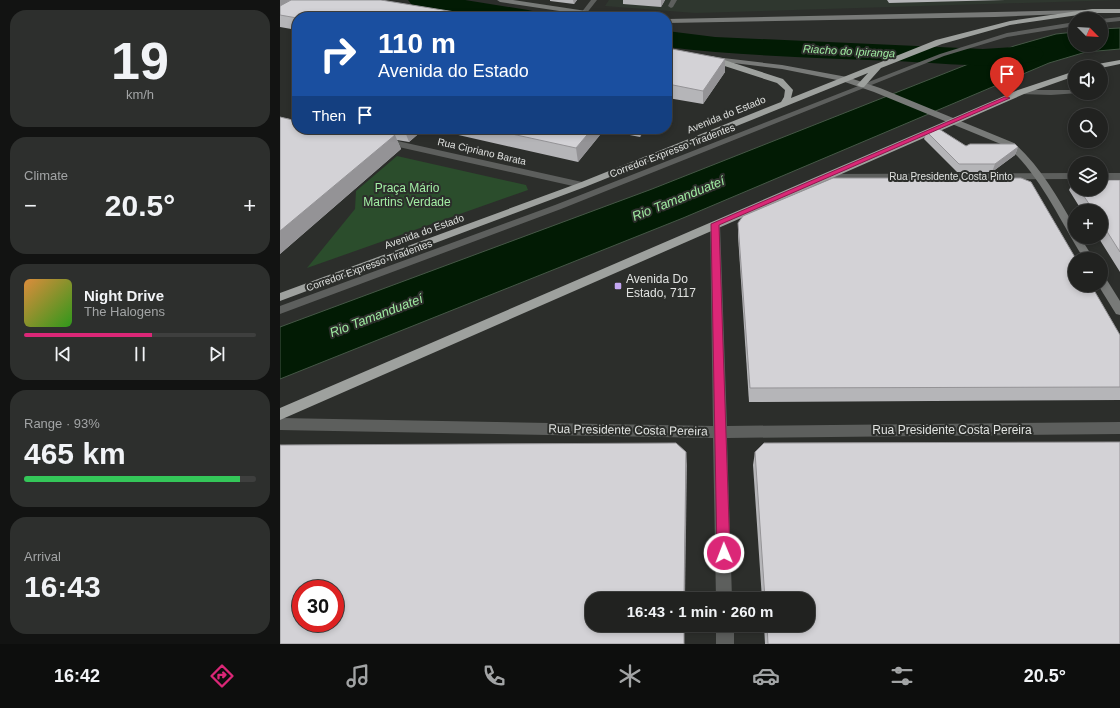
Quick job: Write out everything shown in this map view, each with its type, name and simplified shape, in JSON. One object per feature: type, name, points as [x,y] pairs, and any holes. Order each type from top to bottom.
[{"type":"highway","name":"Avenida do Estado","points":[[1092,12],[1120,10]]},
{"type":"highway","name":"Avenida do Estado","points":[[280,297],[582,185],[939,42],[1010,23],[1068,15]]},
{"type":"highway","points":[[702,57],[762,74],[780,81],[789,90],[788,97],[784,104]]},
{"type":"highway","points":[[1108,64],[1120,62]]},
{"type":"highway","points":[[861,85],[879,65]]},
{"type":"highway","points":[[280,414],[827,176],[947,120],[1068,75]]},
{"type":"main road","points":[[500,0],[578,12]]},
{"type":"main road","points":[[672,21],[1068,13]]},
{"type":"main road","points":[[702,57],[782,66],[844,79],[877,90],[1011,145],[1023,155],[1039,176],[1068,225]]},
{"type":"main road","points":[[1108,291],[1120,311]]},
{"type":"street","points":[[585,12],[594,0]]},
{"type":"street","name":"Rua Cipriano Barata","points":[[376,139],[582,185]]},
{"type":"street","name":"Rua Presidente Costa Pinto","points":[[827,176],[1068,176]]},
{"type":"street","points":[[1108,176],[1120,176]]},
{"type":"street","points":[[715,224],[724,592]]},
{"type":"street","name":"Rua Presidente Costa Pereira","points":[[280,424],[721,432],[1120,428]]},
{"type":"street","points":[[725,632],[725,644]]},
{"type":"lane","points":[[1108,20],[1120,19]]},
{"type":"lane","name":"Corredor Expresso Tiradentes","points":[[280,310],[558,207],[948,53],[976,43],[1016,33],[1068,25]]},
{"type":"lane","points":[[1020,92],[1068,92]]},
{"type":"shaded area","points":[[609,0],[1120,0],[695,13],[605,6]]},
{"type":"green space","name":"Praça Mário Martins Verdade","points":[[397,156],[526,185],[528,190],[307,268],[355,209],[356,191]]},
{"type":"water","name":"Rio Tamanduateí","points":[[1120,28],[1120,49],[1108,50],[1108,29]]},
{"type":"water","name":"Rio Tamanduateí","points":[[1068,33],[1068,52],[1086,52],[1049,63],[683,218],[280,379],[280,327],[652,189],[1014,46],[1056,34]]},
{"type":"building","points":[[291,0],[381,0],[455,12],[292,12],[292,17],[280,15],[280,6]]},
{"type":"building","points":[[672,49],[725,59],[703,91],[672,85]]},
{"type":"building","points":[[280,117],[292,120],[292,134],[395,135],[280,231]]},
{"type":"building","points":[[936,127],[966,146],[970,144],[1015,144],[1018,147],[995,164],[959,164],[927,132]]},
{"type":"building","points":[[512,134],[588,134],[576,148]]},
{"type":"building","points":[[833,178],[1021,178],[1031,182],[1072,252],[1068,252],[1068,292],[1095,292],[1120,335],[1120,387],[750,388],[738,223],[743,216]]},
{"type":"building","points":[[1108,180],[1120,180],[1120,252],[1108,233],[1108,204],[1089,204],[1084,196],[1108,196]]},
{"type":"building","points":[[1120,442],[1120,644],[768,644],[767,632],[815,632],[815,592],[765,592],[755,452],[764,443]]},
{"type":"building","points":[[676,443],[686,452],[684,592],[585,592],[585,632],[684,632],[684,644],[280,644],[280,445]]},
{"type":"waterway","name":"Riacho do Ipiranga","points":[[420,0],[496,12]]},
{"type":"waterway","name":"Riacho do Ipiranga","points":[[672,40],[715,45],[983,57],[1031,54]]},
{"type":"place","name":"Avenida Do Estado, 7117","points":[[618,286]]},
{"type":"route","points":[[724,553],[715,224],[1007,98]]}]
